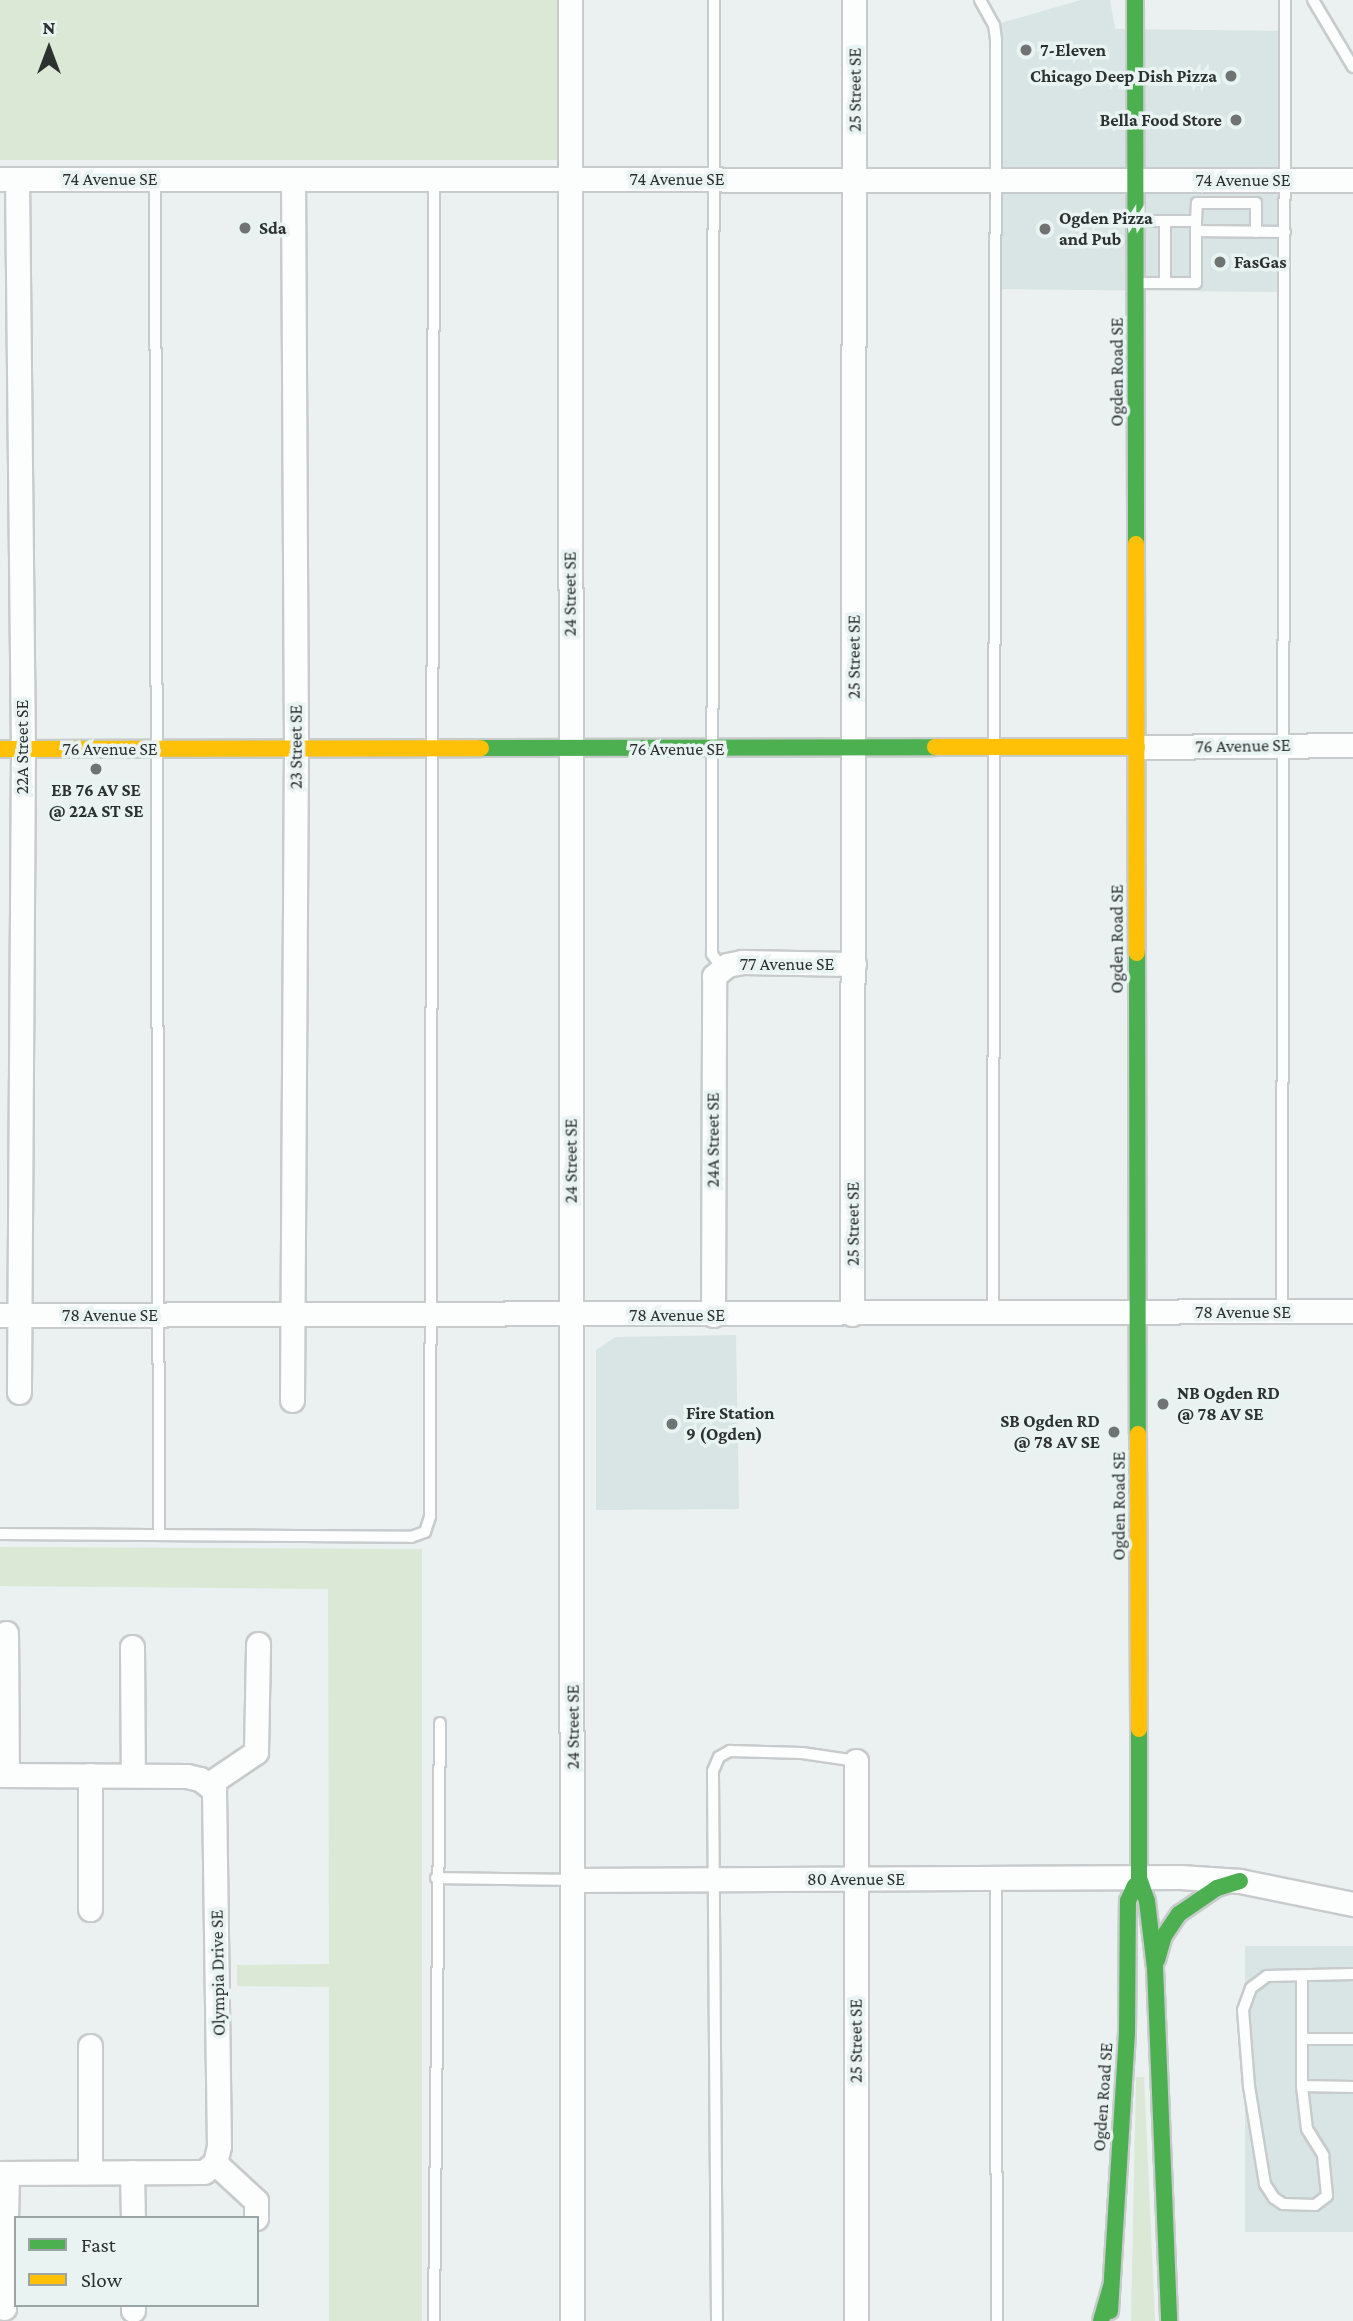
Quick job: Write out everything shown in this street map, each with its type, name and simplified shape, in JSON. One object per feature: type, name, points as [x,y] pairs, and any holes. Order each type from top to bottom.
[{"type":"main road","name":"Ogden Road SE","points":[[1135,0],[1139,1878],[1147,1901],[1155,1968],[1169,2321]]},
{"type":"main road","name":"76 Avenue SE","points":[[11,749],[1137,747]]},
{"type":"main road","name":"Ogden Road SE","points":[[1109,2321],[1126,2046],[1128,1901],[1139,1878]]},
{"type":"main road","points":[[1155,1968],[1171,1922],[1198,1899],[1240,1881]]},
{"type":"main road","points":[[1101,2321],[1111,2287]]},
{"type":"street","name":"24 Street SE","points":[[570,0],[572,2321]]},
{"type":"street","name":"25 Street SE","points":[[852,1314],[854,0]]},
{"type":"street","name":"74 Avenue SE","points":[[9,179],[1353,180]]},
{"type":"street","name":"22A Street SE","points":[[9,179],[9,1315],[19,1392]]},
{"type":"street","name":"23 Street SE","points":[[292,1400],[296,749],[293,179]]},
{"type":"street","name":"76 Avenue SE","points":[[1137,747],[1353,745]]},
{"type":"street","name":"77 Avenue SE","points":[[722,968],[742,962],[854,964]]},
{"type":"street","name":"24A Street SE","points":[[713,1315],[712,983],[722,968]]},
{"type":"street","name":"78 Avenue SE","points":[[9,1315],[433,1316],[1353,1311]]},
{"type":"street","points":[[6,1633],[4,1775],[187,1776],[209,1784],[256,1752],[258,1644]]},
{"type":"street","points":[[132,1647],[133,1774]]},
{"type":"street","name":"25 Street SE","points":[[856,1761],[856,2321]]},
{"type":"street","points":[[90,1775],[90,1909]]},
{"type":"street","name":"Olympia Drive SE","points":[[209,1784],[216,1802],[219,2146],[215,2163]]},
{"type":"street","name":"80 Avenue SE","points":[[573,1880],[1139,1878],[1240,1881],[1353,1904]]},
{"type":"street","points":[[90,2046],[90,2172]]},
{"type":"street","points":[[4,2308],[4,2173],[204,2172],[215,2163],[256,2200],[256,2216]]},
{"type":"street","points":[[132,2172],[132,2216]]},
{"type":"lane","points":[[714,0],[716,180],[712,954],[722,968]]},
{"type":"lane","points":[[980,0],[995,32],[993,1313]]},
{"type":"lane","points":[[1282,1311],[1285,0]]},
{"type":"lane","points":[[1313,0],[1353,67]]},
{"type":"lane","points":[[155,179],[159,1534]]},
{"type":"lane","points":[[0,1534],[411,1537],[425,1532],[430,1517],[429,1347],[433,1316],[434,179]]},
{"type":"lane","points":[[1136,284],[1196,283],[1197,203],[1255,203],[1256,232]]},
{"type":"lane","points":[[1136,221],[1165,221],[1256,232],[1285,232]]},
{"type":"lane","points":[[1165,221],[1165,283]]},
{"type":"lane","points":[[434,2321],[436,1878],[440,1723]]},
{"type":"lane","points":[[717,2321],[712,1770],[719,1757],[730,1751],[802,1753],[856,1761]]},
{"type":"lane","points":[[436,1878],[573,1880]]},
{"type":"lane","points":[[996,1878],[997,2321]]},
{"type":"lane","points":[[1302,1976],[1302,2086],[1307,2129],[1323,2155],[1327,2196],[1315,2205],[1283,2204],[1274,2198],[1265,2184],[1249,2086],[1243,2010],[1251,1988],[1267,1976],[1353,1975]]},
{"type":"lane","points":[[1302,2039],[1353,2039]]},
{"type":"lane","points":[[1302,2086],[1353,2087]]},
{"type":"shaded area","points":[[1081,0],[1110,0],[1115,29],[1284,31],[1283,292],[997,289],[994,25]]},
{"type":"shaded area","points":[[736,1335],[739,1509],[596,1510],[596,1350],[615,1337]]},
{"type":"shaded area","points":[[1245,1946],[1353,1946],[1353,2232],[1245,2232]]},
{"type":"green space","points":[[0,0],[557,0],[557,160],[0,160]]},
{"type":"green space","points":[[0,1547],[422,1549],[422,2321],[329,2321],[329,1987],[237,1986],[237,1965],[329,1964],[328,1589],[0,1586]]},
{"type":"green space","points":[[1136,2077],[1144,2077],[1155,2321],[1131,2321]]},
{"type":"traffic: fast","points":[[1135,0],[1136,544]]},
{"type":"traffic: fast","points":[[481,748],[935,747]]},
{"type":"traffic: fast","points":[[1137,953],[1138,1434]]},
{"type":"traffic: fast","points":[[1139,1729],[1139,1878],[1147,1901],[1155,1968],[1169,2321]]},
{"type":"traffic: fast","points":[[1157,1960],[1164,1936],[1179,1914],[1217,1888],[1240,1881]]},
{"type":"traffic: fast","points":[[1110,2311],[1127,2033],[1128,1901],[1135,1885]]},
{"type":"traffic: fast","points":[[1101,2321],[1111,2287]]},
{"type":"traffic: slow","points":[[1136,544],[1137,953]]},
{"type":"traffic: slow","points":[[935,747],[1137,747]]},
{"type":"traffic: slow","points":[[0,749],[481,748]]},
{"type":"traffic: slow","points":[[1138,1434],[1139,1729]]},
{"type":"place","name":"7-Eleven","points":[[1026,50]]},
{"type":"place","name":"Chicago Deep Dish Pizza","points":[[1231,76]]},
{"type":"place","name":"Bella Food Store","points":[[1236,120]]},
{"type":"place","name":"Sda","points":[[245,228]]},
{"type":"place","name":"Ogden Pizza and Pub","points":[[1045,229]]},
{"type":"place","name":"FasGas","points":[[1220,262]]},
{"type":"place","name":"EB 76 AV SE @ 22A ST SE","points":[[96,769]]},
{"type":"place","name":"NB Ogden RD @ 78 AV SE","points":[[1163,1404]]},
{"type":"place","name":"Fire Station 9 (Ogden)","points":[[672,1424]]},
{"type":"place","name":"SB Ogden RD @ 78 AV SE","points":[[1114,1432]]}]
